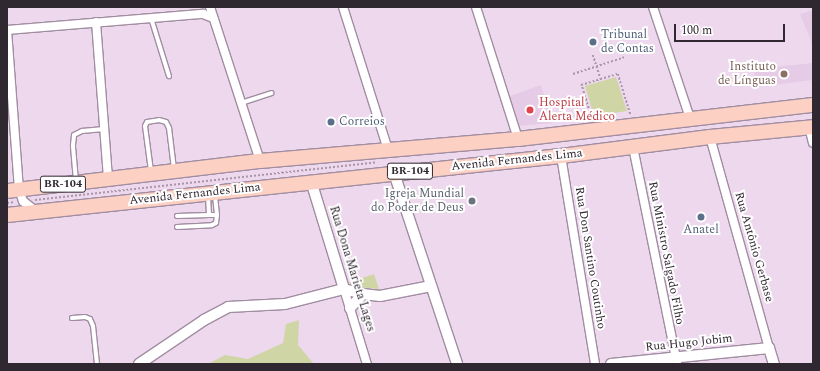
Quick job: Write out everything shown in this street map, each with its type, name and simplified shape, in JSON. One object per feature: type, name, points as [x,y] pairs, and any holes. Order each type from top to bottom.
[{"type":"highway","name":"Avenida Fernandes Lima","points":[[13,190],[238,164],[518,139],[813,105]]},
{"type":"highway","name":"Avenida Fernandes Lima","points":[[7,215],[312,181],[561,156],[710,137],[811,127]]},
{"type":"street","points":[[210,7],[260,162]]},
{"type":"street","points":[[343,7],[388,150]]},
{"type":"street","points":[[476,7],[518,139]]},
{"type":"street","points":[[654,7],[690,118]]},
{"type":"street","points":[[36,211],[23,201],[13,190],[7,30],[151,18],[204,10],[213,18]]},
{"type":"street","points":[[96,22],[108,179]]},
{"type":"street","points":[[811,127],[813,143]]},
{"type":"street","name":"Rua Antônio Gerbase","points":[[710,137],[774,364]]},
{"type":"street","name":"Rua Ministro Salgado Filho","points":[[633,147],[676,361]]},
{"type":"street","name":"Rua Don Santino Coutinho","points":[[561,156],[594,364]]},
{"type":"street","points":[[394,173],[457,364]]},
{"type":"street","name":"Rua Dona Marieta Lages","points":[[312,181],[367,364]]},
{"type":"street","points":[[139,364],[204,320],[228,307],[285,304],[344,289],[364,294],[388,295],[431,286]]},
{"type":"street","points":[[350,308],[364,294]]},
{"type":"street","name":"Rua Hugo Jobim","points":[[611,364],[676,361],[769,348]]},
{"type":"lane","points":[[151,18],[169,76]]},
{"type":"lane","points":[[241,103],[271,93]]},
{"type":"lane","points":[[152,174],[145,126],[147,122],[159,120],[166,122],[168,128],[175,171]]},
{"type":"lane","points":[[76,182],[73,145],[74,135],[82,131],[104,129]]},
{"type":"lane","points":[[209,215],[211,192]]},
{"type":"lane","points":[[177,227],[212,225],[216,223],[217,215],[211,192]]},
{"type":"lane","points":[[177,216],[217,215]]},
{"type":"lane","points":[[72,318],[85,317],[90,319],[93,326],[97,364]]},
{"type":"path","points":[[593,54],[601,79]]},
{"type":"path","points":[[573,74],[625,57]]},
{"type":"path","points":[[592,120],[581,85],[618,74],[631,116]]},
{"type":"path","points":[[238,164],[240,189]]},
{"type":"shaded area","points":[[813,10],[813,46],[800,14]]},
{"type":"shaded area","name":"Instituto de Línguas","points":[[813,63],[813,80],[756,87],[754,69]]},
{"type":"shaded area","name":"Hospital Alerta Médico","points":[[541,85],[553,123],[517,126],[507,97]]},
{"type":"green space","points":[[616,77],[627,111],[594,116],[585,86]]},
{"type":"green space","points":[[374,274],[379,289],[358,287],[348,283]]},
{"type":"green space","points":[[299,320],[298,345],[314,364],[208,364],[225,355],[248,359],[283,343],[286,324]]},
{"type":"place","name":"Tribunal de Contas","points":[[593,42]]},
{"type":"place","name":"Instituto de Línguas","points":[[784,74]]},
{"type":"place","name":"Hospital Alerta Médico","points":[[530,110]]},
{"type":"place","name":"Correios","points":[[331,122]]},
{"type":"place","name":"Igreja Mundial do Poder de Deus","points":[[472,201]]},
{"type":"place","name":"Anatel","points":[[701,217]]}]
